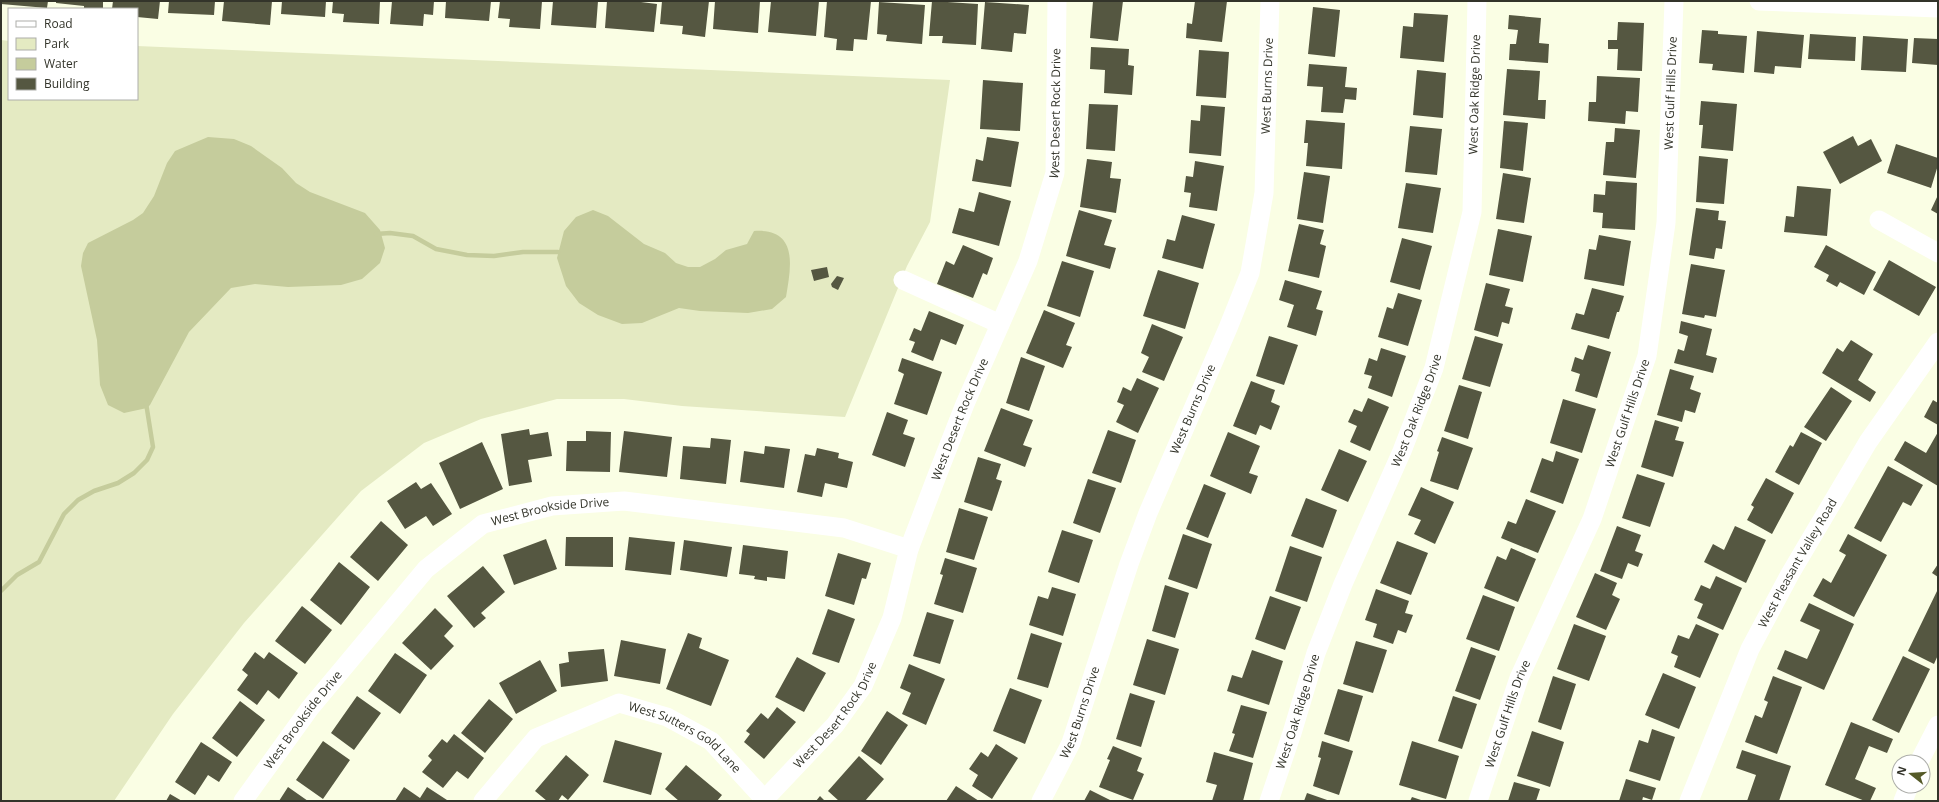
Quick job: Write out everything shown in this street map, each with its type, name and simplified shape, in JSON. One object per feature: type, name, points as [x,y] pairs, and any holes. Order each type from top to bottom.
[{"type":"street","name":"West Desert Rock Drive","points":[[764,800],[835,725],[863,686],[892,618],[909,549],[965,404],[1028,261],[1055,173],[1057,1]]},
{"type":"street","name":"West Burns Drive","points":[[1040,801],[1071,743],[1129,564],[1148,513],[1228,328],[1250,273],[1264,193],[1270,1]]},
{"type":"street","name":"West Oak Ridge Drive","points":[[1269,801],[1319,646],[1343,584],[1402,450],[1434,368],[1472,212],[1477,1]]},
{"type":"street","name":"West Gulf Hills Drive","points":[[1478,801],[1519,678],[1592,519],[1646,356],[1666,223],[1674,1]]},
{"type":"street","points":[[1759,1],[1938,8]]},
{"type":"street","points":[[1879,220],[1938,254]]},
{"type":"street","points":[[903,280],[1000,324]]},
{"type":"street","name":"West Pleasant Valley Road","points":[[1689,801],[1721,716],[1750,649],[1790,574],[1868,442],[1938,342]]},
{"type":"street","name":"West Brookside Drive","points":[[243,801],[310,708],[426,569],[483,524],[552,506],[624,501],[844,528],[909,549]]},
{"type":"street","name":"West Sutters Gold Lane","points":[[483,801],[536,738],[620,703],[667,717],[712,741],[764,800]]},
{"type":"street","points":[[1923,754],[1938,725]]},
{"type":"green space","points":[[1,40],[8,41],[8,100],[138,100],[138,46],[950,80],[930,222],[907,266],[845,417],[682,406],[624,399],[557,399],[481,419],[424,443],[361,491],[244,623],[173,714],[114,801],[1,801]]},
{"type":"water","points":[[208,137],[234,139],[251,146],[282,168],[296,183],[310,192],[365,213],[380,230],[385,248],[380,263],[362,279],[341,285],[288,287],[255,284],[231,288],[189,332],[150,405],[147,408],[124,413],[108,405],[100,385],[97,340],[81,266],[83,253],[88,243],[133,220],[143,213],[154,196],[167,163],[175,151]]},
{"type":"water","points":[[593,210],[608,216],[644,244],[665,253],[676,263],[688,267],[700,267],[715,259],[726,250],[747,244],[754,231],[768,232],[779,236],[785,243],[789,252],[790,262],[786,297],[772,309],[748,313],[700,311],[679,308],[642,323],[622,324],[598,315],[579,303],[566,286],[557,258],[564,231],[576,217]]},
{"type":"building","points":[[1,1],[48,1],[47,8],[1,4]]},
{"type":"building","points":[[56,1],[103,1],[103,8],[84,8],[84,6],[56,3]]},
{"type":"building","points":[[113,1],[160,1],[158,19],[138,17],[138,8],[112,8]]},
{"type":"building","points":[[169,1],[215,1],[214,15],[168,13]]},
{"type":"building","points":[[224,1],[272,1],[270,25],[222,21]]},
{"type":"building","points":[[282,1],[326,1],[325,17],[281,14]]},
{"type":"building","points":[[333,1],[380,1],[379,24],[343,22],[344,14],[332,13]]},
{"type":"building","points":[[392,1],[434,1],[433,15],[424,14],[423,26],[390,24]]},
{"type":"building","points":[[446,1],[491,1],[489,21],[445,18]]},
{"type":"building","points":[[500,1],[542,1],[540,29],[509,27],[510,19],[498,18]]},
{"type":"building","points":[[553,1],[598,1],[596,28],[551,25]]},
{"type":"building","points":[[607,1],[633,1],[657,4],[654,32],[605,28]]},
{"type":"building","points":[[662,1],[709,1],[705,37],[682,34],[683,26],[660,24]]},
{"type":"building","points":[[715,1],[760,1],[758,33],[713,29]]},
{"type":"building","points":[[771,1],[819,1],[816,36],[768,32]]},
{"type":"building","points":[[827,1],[871,1],[867,40],[854,39],[853,51],[836,50],[837,39],[824,37]]},
{"type":"building","points":[[932,1],[978,4],[976,45],[942,43],[943,36],[929,36]]},
{"type":"building","points":[[1093,1],[1123,1],[1118,41],[1090,38]]},
{"type":"building","points":[[1195,1],[1227,1],[1222,42],[1186,38],[1187,23],[1192,24]]},
{"type":"building","points":[[879,2],[925,5],[922,44],[886,41],[887,35],[877,34]]},
{"type":"building","points":[[985,2],[1029,5],[1026,34],[1014,33],[1012,52],[981,49]]},
{"type":"building","points":[[1313,7],[1340,10],[1335,57],[1308,54]]},
{"type":"building","points":[[1414,13],[1448,15],[1444,62],[1400,58],[1403,26],[1413,27]]},
{"type":"building","points":[[1509,15],[1541,18],[1539,43],[1549,44],[1548,63],[1509,60],[1510,44],[1516,44],[1518,30],[1508,29]]},
{"type":"building","points":[[1618,22],[1644,23],[1642,71],[1617,70],[1618,49],[1608,49],[1608,40],[1617,40]]},
{"type":"building","points":[[1702,30],[1718,31],[1718,34],[1747,36],[1744,73],[1712,70],[1713,64],[1699,63]]},
{"type":"building","points":[[1757,31],[1804,35],[1801,68],[1775,66],[1774,74],[1754,72]]},
{"type":"building","points":[[1810,34],[1856,37],[1855,61],[1808,59]]},
{"type":"building","points":[[1863,36],[1908,39],[1906,72],[1861,70]]},
{"type":"building","points":[[1914,38],[1938,39],[1938,65],[1912,63]]},
{"type":"building","points":[[1091,47],[1129,49],[1128,65],[1134,66],[1132,95],[1104,93],[1105,70],[1090,69]]},
{"type":"building","points":[[1199,50],[1229,52],[1226,98],[1196,96]]},
{"type":"building","points":[[1309,64],[1347,67],[1345,87],[1357,88],[1356,100],[1345,99],[1343,113],[1321,112],[1323,87],[1307,86]]},
{"type":"building","points":[[1507,69],[1540,71],[1538,100],[1546,100],[1545,119],[1503,115]]},
{"type":"building","points":[[1417,70],[1446,73],[1443,118],[1413,115]]},
{"type":"building","points":[[1597,76],[1640,78],[1638,112],[1626,111],[1625,124],[1588,121],[1589,102],[1596,102]]},
{"type":"building","points":[[983,80],[1023,83],[1020,131],[980,129]]},
{"type":"building","points":[[1701,101],[1737,104],[1733,151],[1701,148],[1703,125],[1699,125]]},
{"type":"building","points":[[1089,104],[1118,105],[1115,151],[1086,149]]},
{"type":"building","points":[[1201,105],[1225,107],[1221,156],[1189,153],[1191,120],[1200,121]]},
{"type":"building","points":[[1306,120],[1345,123],[1342,169],[1306,166],[1308,143],[1304,143]]},
{"type":"building","points":[[1504,121],[1528,123],[1523,171],[1500,168]]},
{"type":"building","points":[[1410,126],[1442,129],[1437,175],[1405,172]]},
{"type":"building","points":[[1615,128],[1640,130],[1636,178],[1603,175],[1606,142],[1614,142]]},
{"type":"building","points":[[1853,136],[1858,146],[1871,139],[1882,161],[1840,184],[1823,152]]},
{"type":"building","points":[[987,137],[1019,142],[1011,187],[972,181],[976,159],[983,161]]},
{"type":"building","points":[[1896,144],[1938,158],[1938,165],[1931,188],[1887,173]]},
{"type":"building","points":[[1699,156],[1728,159],[1724,204],[1696,202]]},
{"type":"building","points":[[1087,159],[1112,162],[1110,178],[1121,179],[1116,213],[1080,207]]},
{"type":"building","points":[[1195,161],[1224,166],[1217,211],[1189,207],[1191,193],[1184,192],[1186,176],[1193,177]]},
{"type":"building","points":[[1304,172],[1330,176],[1323,223],[1297,219]]},
{"type":"building","points":[[1503,173],[1531,178],[1524,223],[1496,219]]},
{"type":"building","points":[[1606,181],[1637,183],[1635,230],[1602,228],[1603,213],[1593,212],[1594,194],[1605,195]]},
{"type":"building","points":[[1406,183],[1441,188],[1433,233],[1398,228]]},
{"type":"building","points":[[1797,186],[1831,189],[1827,236],[1784,232],[1786,216],[1794,217]]},
{"type":"building","points":[[979,192],[1011,201],[999,246],[952,233],[959,208],[974,212]]},
{"type":"building","points":[[1938,195],[1938,214],[1931,210]]},
{"type":"building","points":[[1696,208],[1719,211],[1718,220],[1726,221],[1722,249],[1716,248],[1714,259],[1689,255]]},
{"type":"building","points":[[1079,210],[1112,220],[1104,245],[1116,248],[1110,269],[1066,256]]},
{"type":"building","points":[[1182,215],[1215,224],[1203,269],[1162,258],[1167,239],[1175,241]]},
{"type":"building","points":[[1299,224],[1324,230],[1320,244],[1326,246],[1319,278],[1288,271]]},
{"type":"building","points":[[1498,229],[1532,236],[1523,282],[1489,275]]},
{"type":"building","points":[[1599,235],[1631,241],[1624,286],[1584,279],[1589,249],[1596,250]]},
{"type":"building","points":[[1402,238],[1432,246],[1420,290],[1390,282]]},
{"type":"building","points":[[963,245],[993,258],[987,275],[983,273],[973,298],[937,284],[946,261],[954,265]]},
{"type":"building","points":[[1826,245],[1876,272],[1864,295],[1840,282],[1837,287],[1826,281],[1829,275],[1814,267]]},
{"type":"building","points":[[1889,260],[1936,287],[1919,316],[1873,290]]},
{"type":"building","points":[[1062,261],[1094,271],[1080,317],[1047,306]]},
{"type":"building","points":[[1691,264],[1725,270],[1716,317],[1705,315],[1704,318],[1682,314]]},
{"type":"building","points":[[827,267],[829,277],[814,281],[811,270]]},
{"type":"building","points":[[1158,270],[1199,283],[1185,329],[1143,316]]},
{"type":"building","points":[[837,276],[844,278],[838,290],[832,287],[831,284]]},
{"type":"building","points":[[1285,280],[1322,291],[1316,309],[1323,311],[1316,336],[1287,327],[1294,305],[1279,300]]},
{"type":"building","points":[[1486,283],[1510,289],[1505,306],[1513,308],[1509,324],[1502,322],[1498,337],[1474,330]]},
{"type":"building","points":[[1592,288],[1624,296],[1619,312],[1617,312],[1609,339],[1571,329],[1576,313],[1584,315]]},
{"type":"building","points":[[1398,293],[1422,300],[1408,346],[1378,337],[1387,307],[1393,309]]},
{"type":"building","points":[[1044,310],[1075,323],[1066,345],[1072,347],[1063,368],[1026,353]]},
{"type":"building","points":[[929,311],[964,325],[956,345],[941,339],[933,361],[911,352],[915,342],[909,340],[914,328],[921,331]]},
{"type":"building","points":[[1681,321],[1712,329],[1706,355],[1717,358],[1713,373],[1674,363],[1678,349],[1684,351],[1688,336],[1679,333]]},
{"type":"building","points":[[1152,324],[1183,337],[1164,381],[1142,372],[1149,357],[1141,353]]},
{"type":"building","points":[[1269,336],[1298,345],[1284,385],[1256,376]]},
{"type":"building","points":[[1475,336],[1503,344],[1490,387],[1462,379]]},
{"type":"building","points":[[1851,340],[1873,354],[1858,380],[1876,392],[1870,402],[1822,373],[1837,348],[1843,352]]},
{"type":"building","points":[[1588,345],[1611,352],[1597,398],[1575,391],[1580,374],[1571,371],[1575,357],[1583,360]]},
{"type":"building","points":[[1381,348],[1406,356],[1392,397],[1368,388],[1372,376],[1364,374],[1369,358],[1377,361]]},
{"type":"building","points":[[1021,357],[1045,366],[1029,411],[1006,403]]},
{"type":"building","points":[[902,358],[942,372],[927,415],[894,404],[904,374],[898,371]]},
{"type":"building","points":[[1670,369],[1694,376],[1690,389],[1701,393],[1695,413],[1685,410],[1682,422],[1657,415]]},
{"type":"building","points":[[1137,378],[1159,388],[1138,433],[1116,422],[1124,405],[1117,402],[1123,387],[1131,391]]},
{"type":"building","points":[[1251,381],[1275,390],[1271,402],[1280,406],[1271,430],[1260,425],[1256,435],[1233,426]]},
{"type":"building","points":[[1459,385],[1482,392],[1468,439],[1444,431]]},
{"type":"building","points":[[1831,387],[1852,401],[1826,441],[1804,427]]},
{"type":"building","points":[[1368,398],[1389,407],[1370,451],[1350,442],[1357,426],[1348,422],[1354,409],[1362,412]]},
{"type":"building","points":[[1563,399],[1596,409],[1582,453],[1550,443]]},
{"type":"building","points":[[1933,400],[1938,403],[1938,425],[1924,417]]},
{"type":"building","points":[[1001,408],[1033,420],[1023,445],[1032,448],[1025,467],[984,451]]},
{"type":"building","points":[[887,412],[908,420],[903,434],[915,438],[905,467],[872,455]]},
{"type":"building","points":[[1655,420],[1679,427],[1675,440],[1684,442],[1673,477],[1641,467]]},
{"type":"building","points":[[529,429],[530,435],[548,432],[552,456],[528,460],[532,482],[509,486],[501,434]]},
{"type":"building","points":[[1108,430],[1136,440],[1121,483],[1092,473]]},
{"type":"building","points":[[586,431],[611,432],[610,472],[566,471],[567,441],[586,441]]},
{"type":"building","points":[[624,431],[672,437],[667,477],[619,472]]},
{"type":"building","points":[[1228,432],[1260,446],[1249,473],[1258,476],[1251,494],[1210,476]]},
{"type":"building","points":[[1801,432],[1822,443],[1799,485],[1775,472],[1790,445],[1793,447]]},
{"type":"building","points":[[1938,432],[1938,486],[1894,460],[1905,441],[1926,453]]},
{"type":"building","points":[[1442,437],[1473,448],[1458,490],[1430,481]]},
{"type":"building","points":[[711,438],[731,440],[726,484],[680,479],[683,446],[710,448]]},
{"type":"building","points":[[482,442],[503,489],[460,509],[439,463]]},
{"type":"building","points":[[765,446],[790,449],[784,488],[740,482],[744,451],[764,454]]},
{"type":"building","points":[[817,448],[839,453],[838,458],[853,462],[847,488],[825,483],[822,497],[797,492],[805,454],[815,456]]},
{"type":"building","points":[[1339,449],[1367,461],[1348,502],[1321,490]]},
{"type":"building","points":[[1556,451],[1579,459],[1563,504],[1530,492],[1542,458],[1553,462]]},
{"type":"building","points":[[978,457],[1001,464],[996,479],[1002,481],[992,511],[964,502]]},
{"type":"building","points":[[1888,466],[1923,485],[1911,506],[1903,502],[1881,542],[1854,528]]},
{"type":"building","points":[[1637,474],[1665,483],[1650,527],[1622,518]]},
{"type":"building","points":[[1766,478],[1794,493],[1772,534],[1747,520],[1754,507],[1751,505]]},
{"type":"building","points":[[1088,479],[1116,488],[1100,533],[1073,523]]},
{"type":"building","points":[[416,482],[421,489],[431,483],[452,514],[433,526],[426,516],[405,529],[387,501]]},
{"type":"building","points":[[1204,484],[1226,493],[1208,538],[1186,529]]},
{"type":"building","points":[[1421,487],[1454,502],[1435,544],[1414,534],[1421,520],[1408,515]]},
{"type":"building","points":[[1306,498],[1337,510],[1323,548],[1291,536]]},
{"type":"building","points":[[1526,499],[1556,511],[1538,553],[1501,538],[1508,521],[1516,524]]},
{"type":"building","points":[[959,508],[988,517],[974,560],[946,552]]},
{"type":"building","points":[[381,521],[408,545],[378,581],[350,557]]},
{"type":"building","points":[[1617,526],[1641,535],[1635,551],[1643,554],[1638,567],[1628,563],[1622,579],[1600,571]]},
{"type":"building","points":[[1735,526],[1766,540],[1746,583],[1704,562],[1713,544],[1724,550]]},
{"type":"building","points":[[1062,530],[1093,540],[1079,583],[1048,572]]},
{"type":"building","points":[[1183,534],[1212,544],[1197,589],[1168,579]]},
{"type":"building","points":[[1848,534],[1887,555],[1854,617],[1813,596],[1823,578],[1831,583],[1846,555],[1839,551]]},
{"type":"building","points":[[566,537],[613,537],[613,567],[565,566]]},
{"type":"building","points":[[629,537],[675,542],[671,575],[625,570]]},
{"type":"building","points":[[546,539],[557,569],[514,585],[503,555]]},
{"type":"building","points":[[684,540],[732,547],[727,577],[680,570]]},
{"type":"building","points":[[1397,541],[1428,553],[1411,595],[1380,583]]},
{"type":"building","points":[[743,545],[788,551],[785,579],[767,577],[767,581],[754,579],[755,576],[739,574]]},
{"type":"building","points":[[1290,546],[1322,557],[1307,602],[1275,591]]},
{"type":"building","points":[[1511,548],[1536,559],[1518,602],[1484,588],[1497,556],[1506,560]]},
{"type":"building","points":[[838,553],[871,563],[866,579],[862,578],[854,605],[825,596]]},
{"type":"building","points":[[945,558],[977,568],[963,613],[934,604],[943,575],[940,574]]},
{"type":"building","points":[[339,562],[370,587],[341,625],[310,600]]},
{"type":"building","points":[[1938,564],[1938,577],[1932,573]]},
{"type":"building","points":[[483,566],[505,592],[481,613],[486,618],[474,628],[447,596]]},
{"type":"building","points":[[1595,573],[1617,583],[1612,595],[1620,599],[1606,630],[1576,617]]},
{"type":"building","points":[[1716,576],[1742,588],[1723,630],[1697,618],[1703,604],[1694,600],[1701,585],[1710,589]]},
{"type":"building","points":[[1165,585],[1189,593],[1175,638],[1152,631]]},
{"type":"building","points":[[1052,587],[1076,594],[1063,636],[1029,625],[1038,596],[1048,599]]},
{"type":"building","points":[[1376,589],[1409,601],[1405,613],[1413,615],[1406,633],[1398,630],[1393,644],[1373,637],[1377,624],[1365,620]]},
{"type":"building","points":[[1938,589],[1938,655],[1934,664],[1908,651]]},
{"type":"building","points":[[1483,595],[1515,607],[1499,651],[1466,639]]},
{"type":"building","points":[[1270,596],[1301,607],[1285,650],[1255,639]]},
{"type":"building","points":[[1809,603],[1854,624],[1824,690],[1777,669],[1785,650],[1807,659],[1820,630],[1800,621]]},
{"type":"building","points":[[302,606],[332,630],[305,664],[275,641]]},
{"type":"building","points":[[435,608],[453,626],[444,636],[454,646],[431,670],[402,643]]},
{"type":"building","points":[[828,609],[855,619],[839,663],[812,654]]},
{"type":"building","points":[[927,612],[954,620],[940,664],[913,656]]},
{"type":"building","points":[[1574,624],[1606,636],[1589,681],[1557,669]]},
{"type":"building","points":[[1696,624],[1719,634],[1700,678],[1674,667],[1678,656],[1671,653],[1678,635],[1689,639]]},
{"type":"building","points":[[688,633],[702,638],[699,648],[729,660],[711,706],[666,689]]},
{"type":"building","points":[[1031,633],[1062,643],[1048,688],[1017,679]]},
{"type":"building","points":[[1147,639],[1179,649],[1165,695],[1133,685]]},
{"type":"building","points":[[621,640],[666,649],[660,684],[614,676]]},
{"type":"building","points":[[1356,641],[1387,650],[1373,693],[1343,684]]},
{"type":"building","points":[[1471,647],[1496,656],[1480,700],[1455,691]]},
{"type":"building","points":[[604,649],[608,681],[561,687],[559,664],[569,662],[568,652]]},
{"type":"building","points":[[1252,650],[1283,661],[1269,705],[1227,691],[1232,675],[1242,678]]},
{"type":"building","points":[[255,652],[264,659],[269,652],[298,673],[279,699],[268,690],[257,705],[237,690],[248,675],[242,670]]},
{"type":"building","points":[[395,653],[427,675],[400,714],[368,691]]},
{"type":"building","points":[[1903,656],[1930,669],[1899,733],[1872,720]]},
{"type":"building","points":[[797,657],[826,673],[804,712],[775,697]]},
{"type":"building","points":[[540,660],[557,691],[516,714],[499,683]]},
{"type":"building","points":[[909,664],[945,679],[926,725],[902,714],[911,693],[900,688]]},
{"type":"building","points":[[1663,673],[1696,687],[1679,729],[1645,715]]},
{"type":"building","points":[[1553,676],[1576,684],[1561,730],[1538,722]]},
{"type":"building","points":[[1773,676],[1802,687],[1777,754],[1745,742],[1755,715],[1762,718],[1768,702],[1764,700]]},
{"type":"building","points":[[1010,688],[1042,700],[1025,744],[993,731]]},
{"type":"building","points":[[1338,689],[1363,696],[1349,742],[1324,734]]},
{"type":"building","points":[[1130,693],[1155,701],[1141,747],[1116,739]]},
{"type":"building","points":[[357,696],[381,713],[354,750],[331,733]]},
{"type":"building","points":[[1453,696],[1477,704],[1462,749],[1438,741]]},
{"type":"building","points":[[489,699],[513,719],[485,753],[461,733]]},
{"type":"building","points":[[240,701],[265,720],[237,757],[212,738]]},
{"type":"building","points":[[1241,705],[1267,712],[1253,758],[1229,751],[1235,734],[1232,733]]},
{"type":"building","points":[[777,707],[796,722],[764,759],[744,742],[750,734],[746,731],[761,713],[768,719]]},
{"type":"building","points":[[887,711],[908,725],[881,765],[861,751]]},
{"type":"building","points":[[1851,722],[1893,739],[1887,753],[1869,746],[1855,779],[1876,788],[1870,801],[1865,801],[1825,785]]},
{"type":"building","points":[[1652,729],[1675,737],[1660,781],[1629,771],[1639,740],[1648,743]]},
{"type":"building","points":[[1532,731],[1564,742],[1550,787],[1517,776]]},
{"type":"building","points":[[454,734],[484,758],[468,779],[457,771],[443,788],[422,772],[432,760],[428,756],[442,739],[447,743]]},
{"type":"building","points":[[615,740],[662,753],[651,795],[603,782]]},
{"type":"building","points":[[323,741],[350,760],[323,799],[296,780]]},
{"type":"building","points":[[1322,741],[1353,751],[1339,795],[1313,786],[1321,758],[1318,757]]},
{"type":"building","points":[[1412,741],[1459,756],[1446,799],[1399,785]]},
{"type":"building","points":[[201,742],[232,762],[219,782],[208,775],[195,795],[175,782]]},
{"type":"building","points":[[996,744],[1018,758],[992,799],[972,786],[978,775],[969,769],[981,752],[988,757]]},
{"type":"building","points":[[1113,746],[1142,758],[1137,771],[1144,774],[1133,800],[1099,787],[1110,760],[1107,759]]},
{"type":"building","points":[[1742,750],[1791,766],[1779,801],[1747,801],[1756,775],[1736,768]]},
{"type":"building","points":[[1214,752],[1253,763],[1243,801],[1212,801],[1217,785],[1206,782]]},
{"type":"building","points":[[566,755],[589,775],[568,800],[562,795],[558,801],[547,801],[535,791]]},
{"type":"building","points":[[859,756],[884,779],[865,801],[839,801],[828,791]]},
{"type":"building","points":[[686,765],[722,795],[717,801],[679,801],[665,789]]},
{"type":"building","points":[[1626,779],[1656,788],[1652,800],[1643,797],[1642,801],[1619,801]]},
{"type":"building","points":[[1514,782],[1540,789],[1536,801],[1508,801]]},
{"type":"building","points":[[956,786],[979,801],[946,801]]},
{"type":"building","points":[[288,787],[308,801],[279,801]]},
{"type":"building","points":[[404,787],[420,798],[427,787],[447,800],[395,801]]},
{"type":"building","points":[[1090,790],[1112,801],[1084,801]]},
{"type":"building","points":[[1307,793],[1330,801],[1304,801]]},
{"type":"building","points":[[170,794],[182,801],[166,801]]},
{"type":"building","points":[[820,796],[825,801],[816,801]]},
{"type":"building","points":[[1412,797],[1424,801],[1410,801]]},
{"type":"waterway","points":[[376,234],[390,233],[413,236],[436,249],[467,255],[494,256],[523,252],[558,252]]},
{"type":"waterway","points":[[1,591],[17,575],[39,562],[64,514],[78,500],[94,491],[118,483],[134,473],[147,460],[153,447],[146,403]]}]
